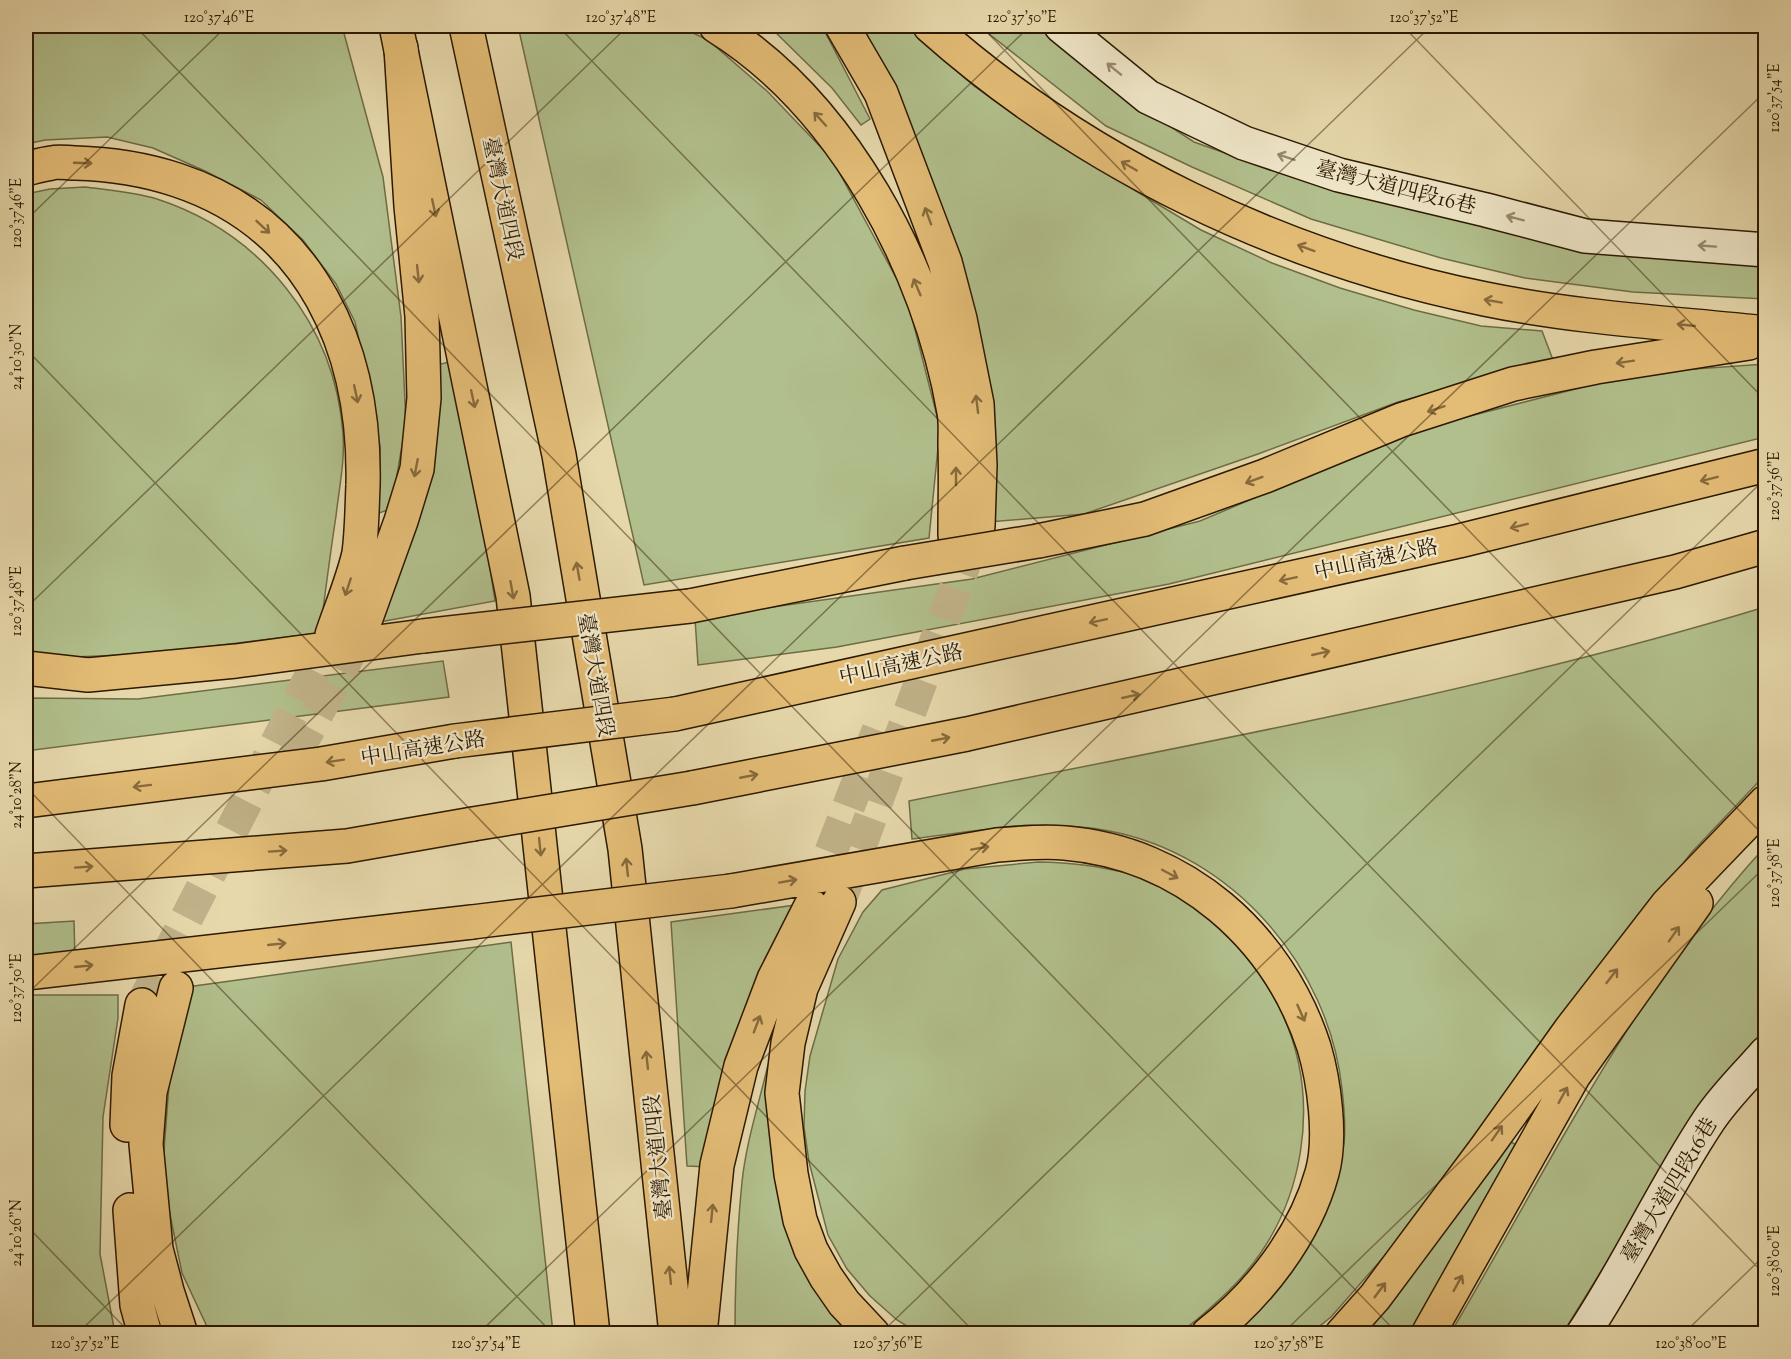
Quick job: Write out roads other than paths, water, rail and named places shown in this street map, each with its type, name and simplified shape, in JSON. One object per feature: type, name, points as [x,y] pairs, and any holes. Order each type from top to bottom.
[{"type":"main road","name":"臺灣大道四段","points":[[466,26],[559,455],[625,849],[676,1334]]},
{"type":"main road","points":[[716,26],[781,75],[828,128],[865,179],[891,226],[920,293],[938,346],[955,413],[967,530],[980,465],[977,404],[960,319],[945,262],[880,93],[842,26]]},
{"type":"main road","points":[[930,26],[1009,89],[1071,132],[1135,170],[1270,235],[1391,276],[1485,299],[1558,312],[1766,333]]},
{"type":"main road","points":[[26,169],[54,162],[96,163],[152,171],[203,188],[249,215],[290,252],[318,292],[336,326],[350,366],[360,410],[363,460],[358,554],[347,633],[401,521],[417,469],[424,398],[422,316],[398,37]]},
{"type":"main road","points":[[398,37],[513,596],[593,1334]]},
{"type":"main road","points":[[26,668],[88,675],[236,660],[690,606],[905,563],[1038,541],[1145,519],[1265,476],[1401,420],[1513,384],[1596,367],[1766,340]]},
{"type":"main road","name":"中山高速公路","points":[[26,801],[321,764],[455,741],[675,714],[1459,541],[1766,465]]},
{"type":"main road","points":[[26,871],[347,846],[692,788],[967,734],[1675,572],[1766,546]]},
{"type":"main road","points":[[1342,1334],[1375,1297],[1571,1029],[1667,906],[1766,803]]},
{"type":"main road","points":[[1428,1334],[1574,1075],[1766,803]]},
{"type":"main road","points":[[26,973],[731,891],[997,845],[1032,842],[1066,843],[1100,848],[1133,858],[1165,871],[1195,888],[1223,908],[1266,953],[1292,992],[1307,1026],[1318,1061],[1324,1097],[1326,1134],[1323,1171],[1308,1210],[1290,1242],[1269,1272],[1243,1301],[1208,1334]]},
{"type":"main road","points":[[700,1334],[717,1165],[741,1066],[774,979],[825,904],[788,1043],[782,1093],[791,1174],[800,1220],[811,1250],[826,1278],[844,1303],[873,1334]]},
{"type":"main road","points":[[176,988],[150,1092],[146,1143],[156,1249],[181,1334]]},
{"type":"main road","points":[[142,1005],[129,1076],[125,1152],[137,1305],[145,1334]]},
{"type":"street","name":"臺灣大道四段16巷","points":[[1061,26],[1148,97],[1244,143],[1339,175],[1585,236],[1766,250]]},
{"type":"street","name":"臺灣大道四段16巷","points":[[1583,1334],[1710,1118],[1766,1053]]},
{"type":"tunnel","points":[[842,895],[977,530]]},
{"type":"tunnel","points":[[294,757],[361,632]]},
{"type":"tunnel","points":[[142,1005],[332,635]]},
{"type":"tunnel","points":[[813,898],[879,728]]}]
